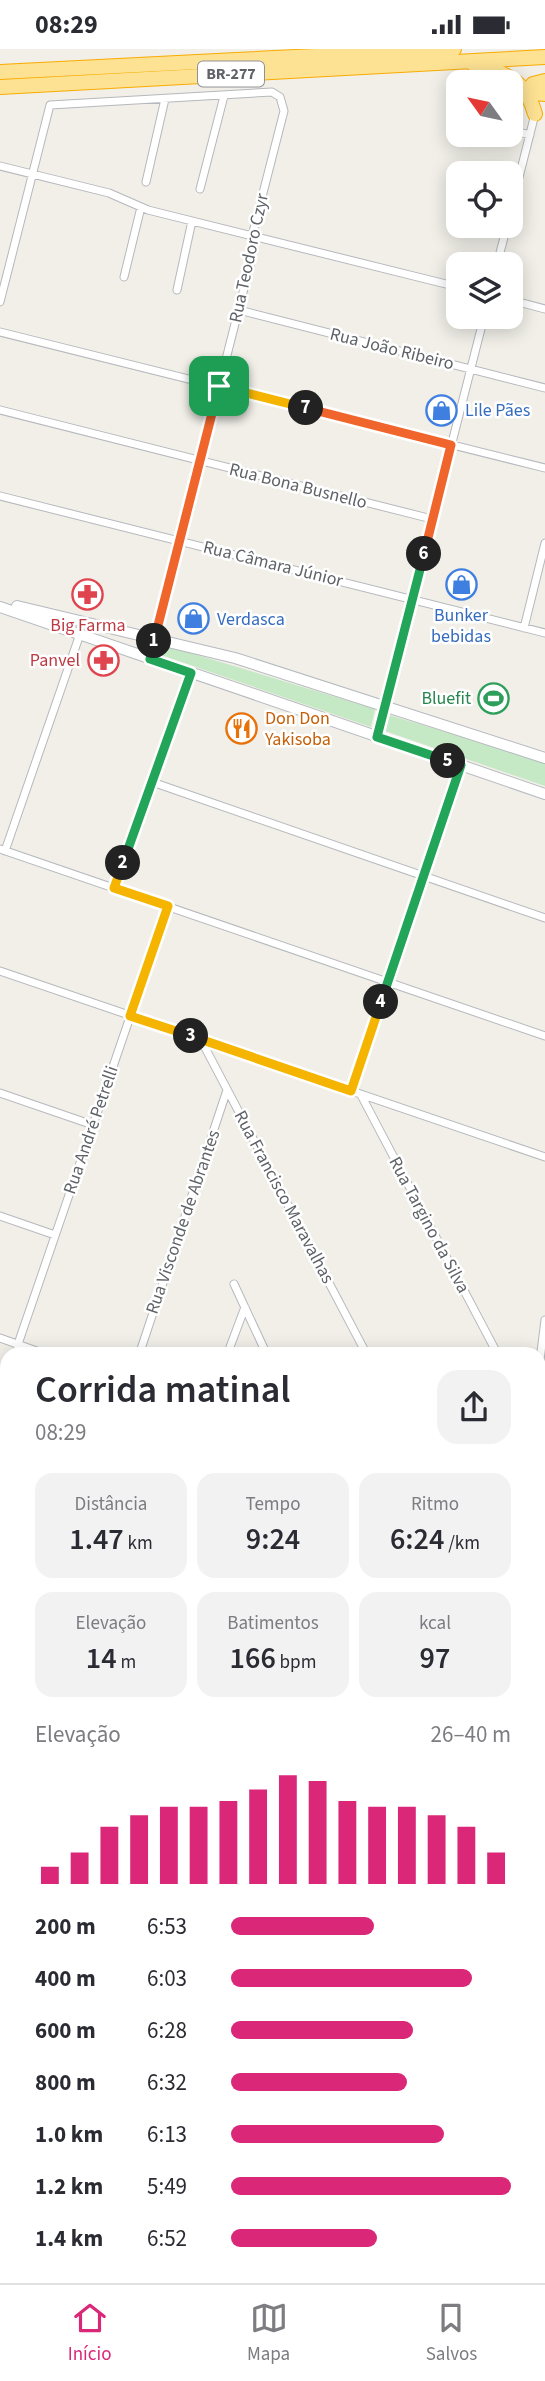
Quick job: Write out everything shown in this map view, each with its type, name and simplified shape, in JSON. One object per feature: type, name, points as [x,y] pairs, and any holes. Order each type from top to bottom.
[{"type":"highway","name":"BR-277","points":[[0,87],[458,55]]},
{"type":"highway","name":"BR-277","points":[[0,72],[458,55],[545,57]]},
{"type":"highway","points":[[458,55],[508,75],[527,92],[535,114]]},
{"type":"highway","points":[[527,92],[533,84],[545,81]]},
{"type":"highway","points":[[527,92],[545,94]]},
{"type":"highway","points":[[535,114],[545,101]]},
{"type":"main road","points":[[0,605],[155,638],[235,659],[545,758]]},
{"type":"main road","points":[[0,605],[545,795]]},
{"type":"street","name":"Rua Teodoro Czyr","points":[[150,659],[254,249],[253,236],[284,111],[284,101],[272,92],[224,96]]},
{"type":"street","points":[[0,303],[50,105],[224,96],[200,189]]},
{"type":"street","points":[[146,182],[165,99]]},
{"type":"street","points":[[523,162],[535,114]]},
{"type":"street","points":[[523,133],[530,135]]},
{"type":"street","points":[[0,166],[109,193],[141,207],[192,221],[446,284]]},
{"type":"street","points":[[124,277],[141,207]]},
{"type":"street","points":[[177,290],[192,221]]},
{"type":"street","points":[[523,303],[545,309]]},
{"type":"street","name":"Rua João Ribeiro","points":[[239,310],[545,388]]},
{"type":"street","points":[[377,737],[481,329]]},
{"type":"street","points":[[0,332],[545,468]]},
{"type":"street","name":"Rua Bona Busnello","points":[[0,410],[432,519]]},
{"type":"street","name":"Rua Câmara Júnior","points":[[0,496],[545,633]]},
{"type":"street","points":[[524,628],[545,543]]},
{"type":"street","points":[[80,634],[3,850],[545,1036]]},
{"type":"street","points":[[114,888],[191,673]]},
{"type":"street","points":[[351,1091],[461,765]]},
{"type":"street","points":[[152,782],[545,918]]},
{"type":"street","name":"Rua André Petrelli","points":[[18,1347],[168,906]]},
{"type":"street","points":[[0,971],[545,1157]]},
{"type":"street","name":"Rua Francisco Maravalhas","points":[[201,1040],[363,1347]]},
{"type":"street","name":"Rua Visconde de Abrantes","points":[[142,1347],[227,1090]]},
{"type":"street","points":[[0,1093],[93,1125]]},
{"type":"street","name":"Rua Targino da Silva","points":[[361,1094],[494,1347]]},
{"type":"street","points":[[0,1216],[55,1235]]},
{"type":"street","points":[[234,1284],[263,1347]]},
{"type":"street","points":[[230,1347],[245,1307]]},
{"type":"street","points":[[542,1347],[545,1320]]},
{"type":"street","points":[[0,1338],[26,1347]]},
{"type":"green space","points":[[161,644],[375,709],[371,727],[158,654]]},
{"type":"green space","points":[[389,715],[545,762],[545,786],[385,731]]},
{"type":"place","name":"Lile Pães","points":[[442,410]]},
{"type":"place","name":"Bunker bebidas","points":[[461,584]]},
{"type":"place","name":"Big Farma","points":[[88,594]]},
{"type":"place","name":"Verdasca","points":[[194,619]]},
{"type":"place","name":"Panvel","points":[[103,660]]},
{"type":"place","name":"Bluefit","points":[[494,698]]},
{"type":"place","name":"Don Don Yakisoba","points":[[242,728]]},
{"type":"route","points":[[219,386],[451,445],[377,737],[461,765],[351,1091],[130,1016],[168,906],[114,888],[191,673],[150,659],[219,386]]}]
